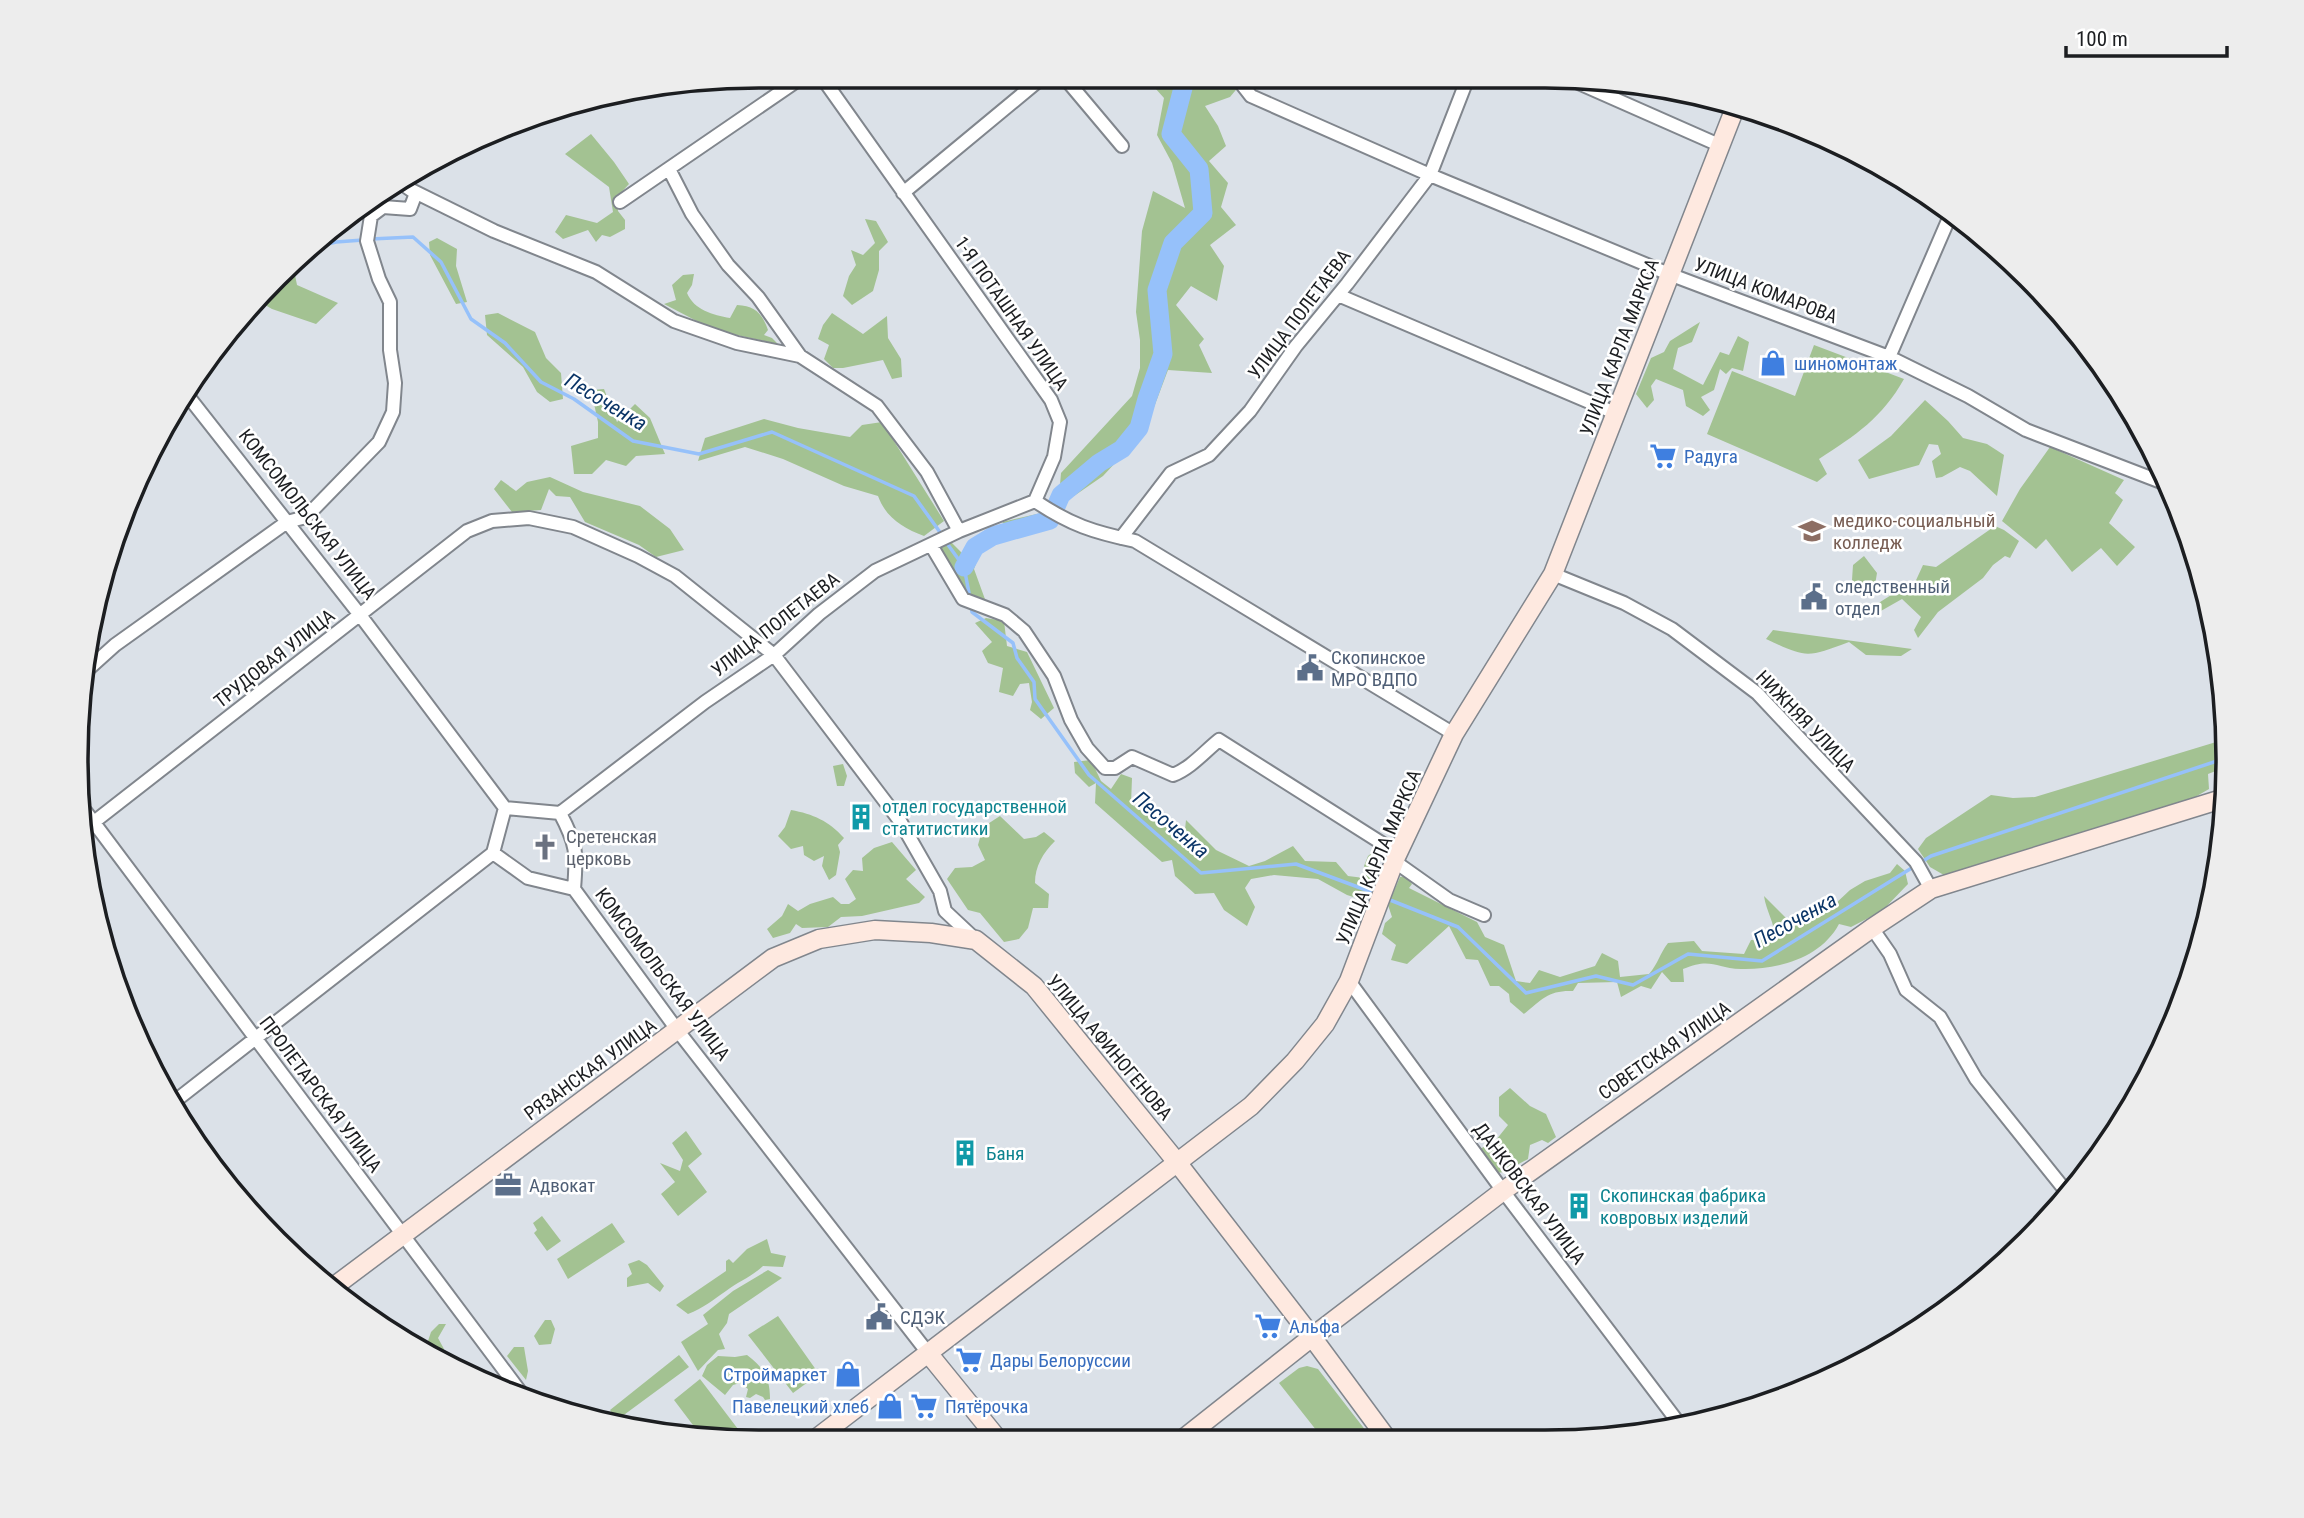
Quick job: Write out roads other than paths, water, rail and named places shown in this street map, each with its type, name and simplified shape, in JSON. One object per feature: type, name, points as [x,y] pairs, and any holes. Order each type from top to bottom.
[{"type":"street","points":[[620,202],[787,88]]},
{"type":"street","name":"1-Я ПОТАШНАЯ УЛИЦА","points":[[829,88],[1051,400],[1060,422],[1054,457],[1035,501]]},
{"type":"street","points":[[903,193],[1031,88]]},
{"type":"street","points":[[1073,88],[1122,146]]},
{"type":"street","name":"УЛИЦА КОМАРОВА","points":[[1245,88],[1251,96],[1430,175],[1670,274],[1889,357],[1968,396],[2026,430],[2155,480]]},
{"type":"street","name":"УЛИЦА ПОЛЕТАЕВА","points":[[1121,538],[1171,472],[1209,456],[1250,411],[1296,346],[1430,175],[1464,88]]},
{"type":"street","points":[[1593,89],[1719,145]]},
{"type":"street","name":"УЛИЦА КАРЛА МАРКСА","points":[[827,1430],[1251,1105],[1295,1061],[1325,1024],[1349,981],[1394,861],[1454,734],[1553,574],[1732,114]]},
{"type":"street","points":[[669,169],[692,214],[728,265],[758,297],[800,356]]},
{"type":"street","points":[[407,187],[494,231],[596,272],[674,321],[737,343],[800,356],[877,406],[927,472],[959,531]]},
{"type":"street","points":[[94,664],[115,645],[287,522],[306,516],[379,442],[393,412],[395,383],[390,350],[390,302],[379,279],[367,241],[371,216],[383,207],[410,209],[416,193]]},
{"type":"street","points":[[1889,357],[1948,222]]},
{"type":"street","points":[[1338,295],[1615,413]]},
{"type":"street","name":"КОМСОМОЛЬСКАЯ УЛИЦА","points":[[192,401],[360,615],[505,808]]},
{"type":"street","points":[[1035,501],[1064,520],[1099,534],[1135,541],[1454,734]]},
{"type":"street","name":"УЛИЦА ПОЛЕТАЕВА","points":[[560,813],[714,695],[774,654],[819,614],[875,571],[959,531],[1035,501]]},
{"type":"street","name":"ТРУДОВАЯ УЛИЦА","points":[[90,817],[360,615],[467,531],[492,522],[529,518],[573,527],[638,556],[666,571],[774,654]]},
{"type":"street","points":[[931,545],[963,599],[1005,615],[1024,631],[1054,676],[1071,720],[1087,748],[1105,768],[1115,768],[1132,757],[1173,775],[1186,770],[1219,740],[1391,849],[1394,861],[1449,900],[1484,915]]},
{"type":"street","name":"НИЖНЯЯ УЛИЦА","points":[[1553,574],[1624,603],[1672,629],[1756,693],[1916,862],[1931,889]]},
{"type":"street","name":"УЛИЦА АФИНОГЕНОВА","points":[[774,654],[900,821],[940,891],[945,911],[976,940],[1034,986],[1176,1161],[1381,1430]]},
{"type":"street","name":"СОВЕТСКАЯ УЛИЦА","points":[[1194,1430],[1503,1191],[1872,928],[1931,889],[2215,801]]},
{"type":"street","points":[[179,1098],[494,853],[505,808],[560,813]]},
{"type":"street","name":"КОМСОМОЛЬСКАЯ УЛИЦА","points":[[560,813],[575,845],[577,856],[574,889],[678,1031],[991,1430]]},
{"type":"street","name":"ПРОЛЕТАРСКАЯ УЛИЦА","points":[[90,817],[514,1384]]},
{"type":"street","points":[[494,853],[528,878],[574,889]]},
{"type":"street","points":[[1872,928],[1890,954],[1906,990],[1940,1017],[1976,1079],[2062,1187]]},
{"type":"street","name":"РЯЗАНСКАЯ УЛИЦА","points":[[339,1283],[773,958],[819,939],[874,930],[931,933],[976,940]]},
{"type":"street","name":"ДАНКОВСКАЯ УЛИЦА","points":[[1349,981],[1503,1191],[1675,1418]]},
{"type":"waterway","points":[[964,567],[975,547],[993,536],[1050,520],[1061,495],[1099,463],[1122,449],[1139,428],[1163,354],[1157,290],[1173,243],[1203,213],[1199,169],[1171,134],[1183,88]]},
{"type":"waterway","name":"Песоченка","points":[[371,239],[413,237],[441,262],[471,319],[505,343],[541,382],[574,399],[633,441],[699,454],[772,432],[914,496],[942,535]]},
{"type":"waterway","name":"Песоченка","points":[[328,244],[363,240]]},
{"type":"waterway","name":"Песоченка","points":[[946,542],[964,567],[970,598]]},
{"type":"waterway","name":"Песоченка","points":[[971,605],[972,612],[1013,643],[1017,658],[1034,682],[1035,699],[1089,775],[1201,873],[1296,864],[1374,893]]},
{"type":"waterway","name":"Песоченка","points":[[1385,898],[1458,927],[1526,993],[1596,976],[1633,985],[1688,954],[1762,961],[1931,856],[2216,761]]},
{"type":"place","name":"шиномонтаж","points":[[1773,363]]},
{"type":"place","name":"Радуга","points":[[1663,456]]},
{"type":"place","name":"медико-социальный колледж","points":[[1812,531]]},
{"type":"place","name":"следственный отдел","points":[[1814,597]]},
{"type":"place","name":"Скопинское МРО ВДПО","points":[[1310,668]]},
{"type":"place","name":"отдел государственной статитистики","points":[[861,817]]},
{"type":"place","name":"Сретенская церковь","points":[[545,847]]},
{"type":"place","name":"Баня","points":[[965,1153]]},
{"type":"place","name":"Адвокат","points":[[508,1185]]},
{"type":"place","name":"Скопинская фабрика ковровых изделий","points":[[1579,1206]]},
{"type":"place","name":"СДЭК","points":[[879,1317]]},
{"type":"place","name":"Альфа","points":[[1268,1326]]},
{"type":"place","name":"Дары Белоруссии","points":[[969,1360]]},
{"type":"place","name":"Строймаркет","points":[[848,1374]]},
{"type":"place","name":"Павелецкий хлеб","points":[[890,1406]]},
{"type":"place","name":"Пятёрочка","points":[[924,1406]]}]
